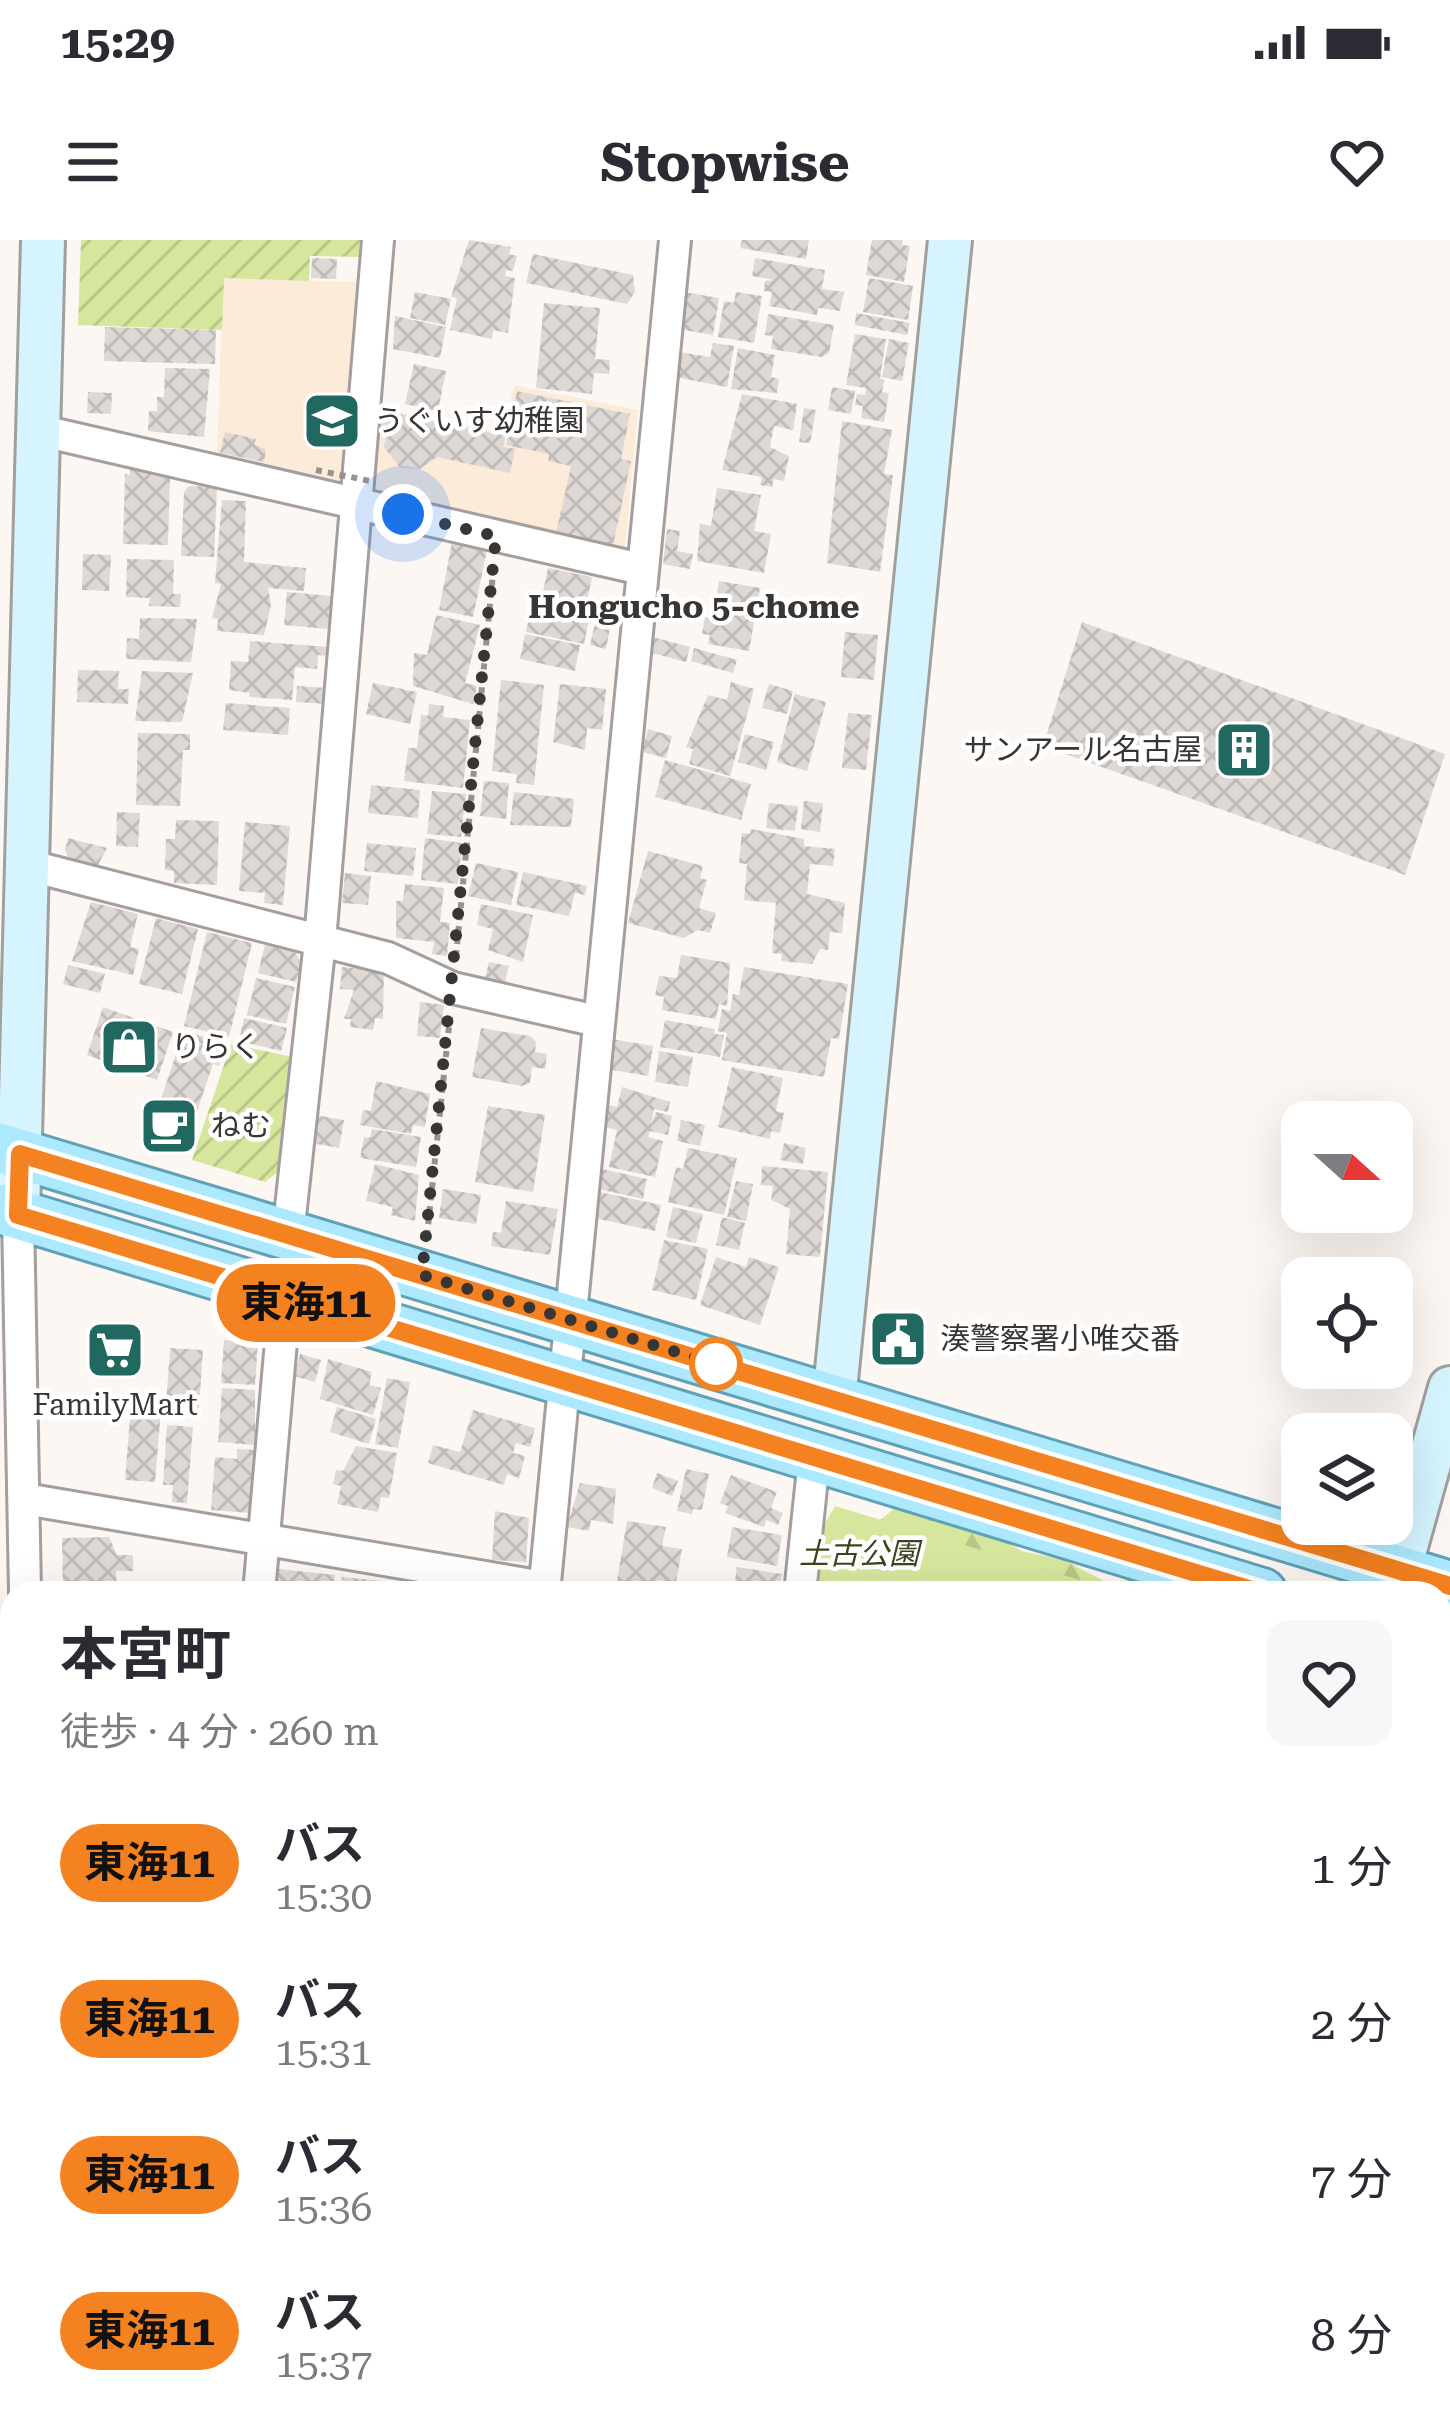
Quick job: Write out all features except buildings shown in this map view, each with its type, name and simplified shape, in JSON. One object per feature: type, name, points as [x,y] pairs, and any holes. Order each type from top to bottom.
[{"type":"main road","points":[[10,1151],[834,1400],[1393,1581]]},
{"type":"main road","points":[[9,1212],[1222,1581]]},
{"type":"street","points":[[25,1581],[9,1212],[27,866],[43,240]]},
{"type":"street","points":[[288,1234],[366,493],[378,240]]},
{"type":"street","points":[[545,1581],[675,240]]},
{"type":"street","points":[[834,1400],[950,240]]},
{"type":"street","points":[[38,430],[366,493],[496,536],[641,569]]},
{"type":"street","points":[[27,866],[388,958],[453,988],[596,1021]]},
{"type":"street","points":[[260,1581],[285,1296]]},
{"type":"street","points":[[1396,1581],[1450,1388]]},
{"type":"street","points":[[801,1581],[814,1459]]},
{"type":"street","points":[[25,1499],[493,1581]]},
{"type":"path","points":[[316,470],[366,493]]},
{"type":"path","points":[[422,1275],[496,536]]},
{"type":"shaded area","name":"うぐいす幼稚園","points":[[223,278],[359,282],[350,403],[503,433],[514,385],[638,410],[625,546],[617,551],[217,455]]},
{"type":"green space","points":[[81,240],[360,240],[359,257],[310,256],[309,281],[224,278],[222,330],[78,325]]},
{"type":"green space","points":[[231,1044],[293,1057],[279,1171],[265,1182],[192,1160]]},
{"type":"green space","name":"土古公園","points":[[835,1506],[1083,1581],[817,1581],[823,1527]]},
{"type":"green space","points":[[896,1507],[934,1521],[980,1528],[1022,1551],[1064,1560],[1104,1581],[840,1581],[854,1542]]},
{"type":"bus line","name":"東海11","points":[[1222,1581],[18,1215],[20,1154],[1433,1581]]},
{"type":"place","name":"うぐいす幼稚園","points":[[332,421]]},
{"type":"place","name":"サンアール名古屋","points":[[1244,750]]},
{"type":"place","name":"りらく","points":[[129,1047]]},
{"type":"place","name":"ねむ","points":[[169,1126]]},
{"type":"place","name":"湊警察署小唯交番","points":[[898,1339]]},
{"type":"place","name":"FamilyMart","points":[[115,1350]]},
{"type":"district","name":"Hongucho 5-chome","points":[[694,606]]},
{"type":"route","points":[[403,514],[496,536],[422,1275],[716,1364]]}]
